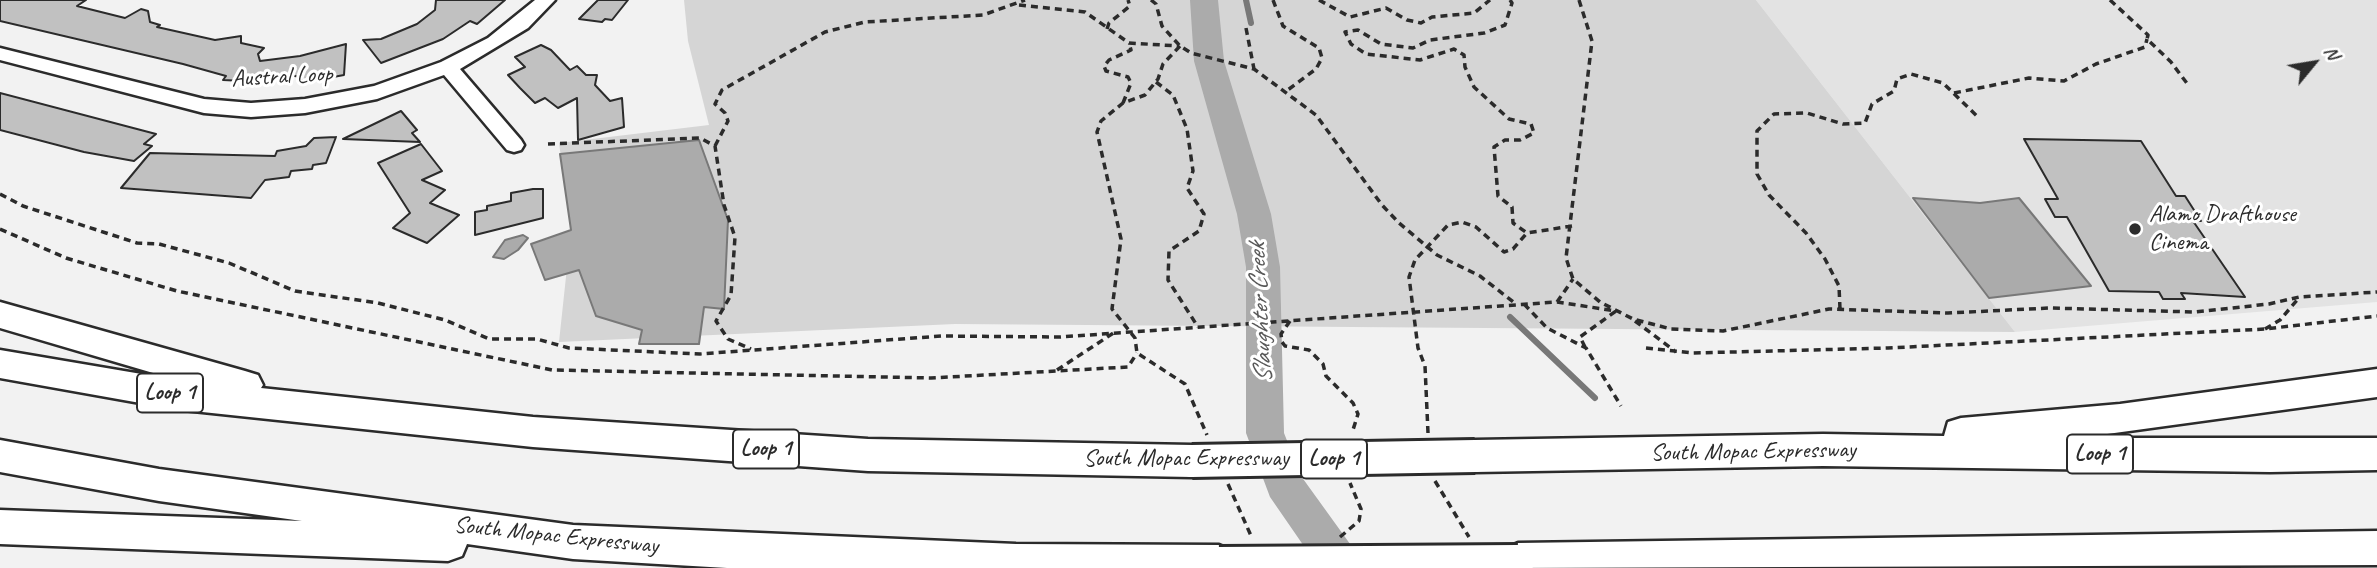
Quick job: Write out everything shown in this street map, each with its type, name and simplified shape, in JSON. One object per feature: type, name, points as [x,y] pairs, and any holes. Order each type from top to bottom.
[{"type":"highway","points":[[0,315],[342,411]]},
{"type":"highway","name":"South Mopac Expressway","points":[[0,364],[174,394],[533,432],[737,448],[895,456],[1192,461],[1823,450],[2270,456],[2377,454]]},
{"type":"highway","points":[[1823,450],[1885,440],[2120,419],[2377,383]]},
{"type":"highway","name":"South Mopac Expressway","points":[[0,456],[159,485],[573,542],[1002,562],[1832,558],[2377,548]]},
{"type":"highway","points":[[0,527],[439,544],[573,542]]},
{"type":"highway","points":[[1832,558],[1926,568]]},
{"type":"street","name":"Austral Loop","points":[[0,54],[204,106],[251,110],[305,106],[350,99],[448,67],[512,30],[546,0]]},
{"type":"street","points":[[448,67],[514,145]]},
{"type":"path","points":[[753,350],[728,339],[716,321],[731,295],[735,264],[735,237],[724,205],[715,146],[727,121],[725,113],[715,104],[722,90],[750,77],[825,32],[865,22],[983,15],[1025,0]]},
{"type":"path","points":[[1107,30],[1109,23],[1130,6],[1128,0]]},
{"type":"path","points":[[1151,0],[1157,2],[1162,26],[1180,46],[1191,53],[1254,69],[1316,115],[1381,205],[1437,255],[1480,275],[1517,304]]},
{"type":"path","points":[[1273,0],[1283,26],[1320,47],[1322,58],[1316,69],[1285,92]]},
{"type":"path","points":[[1319,0],[1350,17],[1386,8],[1407,20],[1421,23],[1432,17],[1474,13],[1490,0]]},
{"type":"path","points":[[1510,0],[1512,3],[1505,25],[1484,33],[1430,40],[1413,48],[1381,44],[1358,30],[1345,32],[1352,44],[1366,54],[1391,58],[1420,60],[1454,49],[1464,55],[1465,67],[1474,87],[1509,120],[1531,124],[1534,133],[1520,140],[1504,140],[1494,147],[1498,196],[1512,207],[1513,223],[1527,233]]},
{"type":"path","points":[[1579,0],[1592,41],[1572,226],[1566,258],[1573,279],[1616,312]]},
{"type":"path","points":[[1954,93],[2029,78],[2064,81],[2095,64],[2145,47],[2148,36],[2110,0]]},
{"type":"path","points":[[1017,5],[1085,12],[1129,43],[1180,46]]},
{"type":"path","points":[[1245,28],[1254,69]]},
{"type":"path","points":[[2147,39],[2171,62],[2189,86]]},
{"type":"path","points":[[1123,103],[1130,83],[1128,77],[1106,71],[1104,66],[1109,60],[1131,50],[1129,43]]},
{"type":"path","points":[[1130,331],[1112,309],[1121,239],[1097,132],[1101,121],[1123,103],[1146,95],[1156,82],[1163,64],[1180,46]]},
{"type":"path","points":[[1840,309],[1839,286],[1825,259],[1806,233],[1769,195],[1758,174],[1757,131],[1773,114],[1807,113],[1843,124],[1865,123],[1872,104],[1895,91],[1897,79],[1911,75],[1943,83],[1978,117]]},
{"type":"path","points":[[1156,82],[1173,95],[1187,130],[1193,172],[1187,188],[1204,214],[1199,231],[1169,251],[1168,280],[1198,327]]},
{"type":"path","points":[[548,144],[700,138],[715,146]]},
{"type":"path","points":[[0,194],[23,206],[137,243],[159,244],[229,263],[295,290],[379,303],[445,320],[489,339],[537,340],[569,348],[613,351],[700,354],[941,336],[1060,337],[1557,302],[1616,312],[1671,329],[1723,331],[1840,309],[1948,313],[2050,308],[2195,313],[2269,304],[2299,297],[2377,292]]},
{"type":"path","points":[[1428,440],[1425,366],[1418,348],[1409,278],[1415,260],[1448,225],[1462,222],[1476,227],[1504,252],[1513,249],[1527,233],[1572,226]]},
{"type":"path","points":[[0,229],[66,258],[177,291],[552,370],[931,378],[1128,367],[1137,353]]},
{"type":"path","points":[[1557,302],[1573,279]]},
{"type":"path","points":[[2265,329],[2280,320],[2299,297]]},
{"type":"path","points":[[1524,304],[1547,328],[1577,341],[1586,348]]},
{"type":"path","points":[[1616,312],[1580,337],[1621,406]]},
{"type":"path","points":[[1646,348],[1677,352],[1813,351],[2265,329],[2377,316]]},
{"type":"path","points":[[1633,319],[1677,352]]},
{"type":"path","points":[[1055,371],[1117,331]]},
{"type":"path","points":[[1432,476],[1474,544]]},
{"type":"shaded area","points":[[684,0],[1756,0],[2015,332],[955,324],[559,342],[571,230],[559,143],[709,125],[688,41]]},
{"type":"shaded area","points":[[1756,0],[2377,0],[2377,302],[2015,332]]},
{"type":"shaded area","points":[[699,140],[728,220],[724,309],[704,307],[699,344],[639,344],[642,330],[596,316],[579,270],[545,280],[531,244],[571,230],[560,154]]},
{"type":"shaded area","points":[[1913,198],[1980,203],[2019,198],[2091,286],[1989,298]]},
{"type":"shaded area","points":[[523,235],[528,238],[518,250],[504,259],[493,257],[505,240]]},
{"type":"building","points":[[0,0],[86,0],[77,6],[125,18],[141,9],[148,11],[150,22],[160,25],[157,27],[215,40],[241,36],[241,43],[264,48],[258,54],[260,61],[300,56],[346,44],[344,75],[301,83],[302,77],[279,74],[274,80],[264,82],[223,80],[226,76],[183,64],[0,21]]},
{"type":"building","points":[[436,0],[505,0],[477,24],[470,21],[443,39],[381,63],[363,40],[381,39],[417,24],[435,10]]},
{"type":"building","points":[[598,0],[628,0],[612,20],[605,19],[602,22],[579,19]]},
{"type":"building","points":[[541,45],[551,50],[570,70],[577,66],[586,75],[597,75],[595,85],[610,101],[622,98],[624,127],[578,140],[577,98],[558,108],[545,98],[535,103],[508,75],[525,67],[515,57]]},
{"type":"building","points":[[0,93],[156,134],[144,144],[152,146],[134,161],[84,152],[0,130]]},
{"type":"building","points":[[401,111],[417,130],[412,133],[420,142],[343,139]]},
{"type":"building","points":[[336,137],[326,163],[313,165],[312,169],[291,171],[289,177],[265,180],[251,198],[121,188],[150,153],[275,156],[277,151],[306,146],[314,138]]},
{"type":"building","name":"Alamo Drafthouse Cinema","points":[[2024,139],[2141,141],[2176,196],[2185,196],[2201,221],[2193,221],[2245,297],[2181,293],[2185,299],[2163,299],[2159,292],[2109,291],[2067,217],[2055,217],[2045,199],[2058,199]]},
{"type":"building","points":[[421,144],[442,171],[422,180],[445,190],[430,203],[459,215],[427,243],[393,228],[410,213],[378,163]]},
{"type":"building","points":[[543,189],[543,218],[475,235],[475,212],[487,210],[487,206],[511,201],[511,193]]},
{"type":"waterway","name":"Slaughter Creek","points":[[1204,0],[1209,61],[1254,214],[1263,267],[1265,433],[1284,485],[1343,568]]},
{"type":"waterway","points":[[1246,0],[1251,23]]},
{"type":"waterway","points":[[1510,317],[1595,398]]},
{"type":"place","name":"Alamo Drafthouse Cinema","points":[[2135,229]]}]
